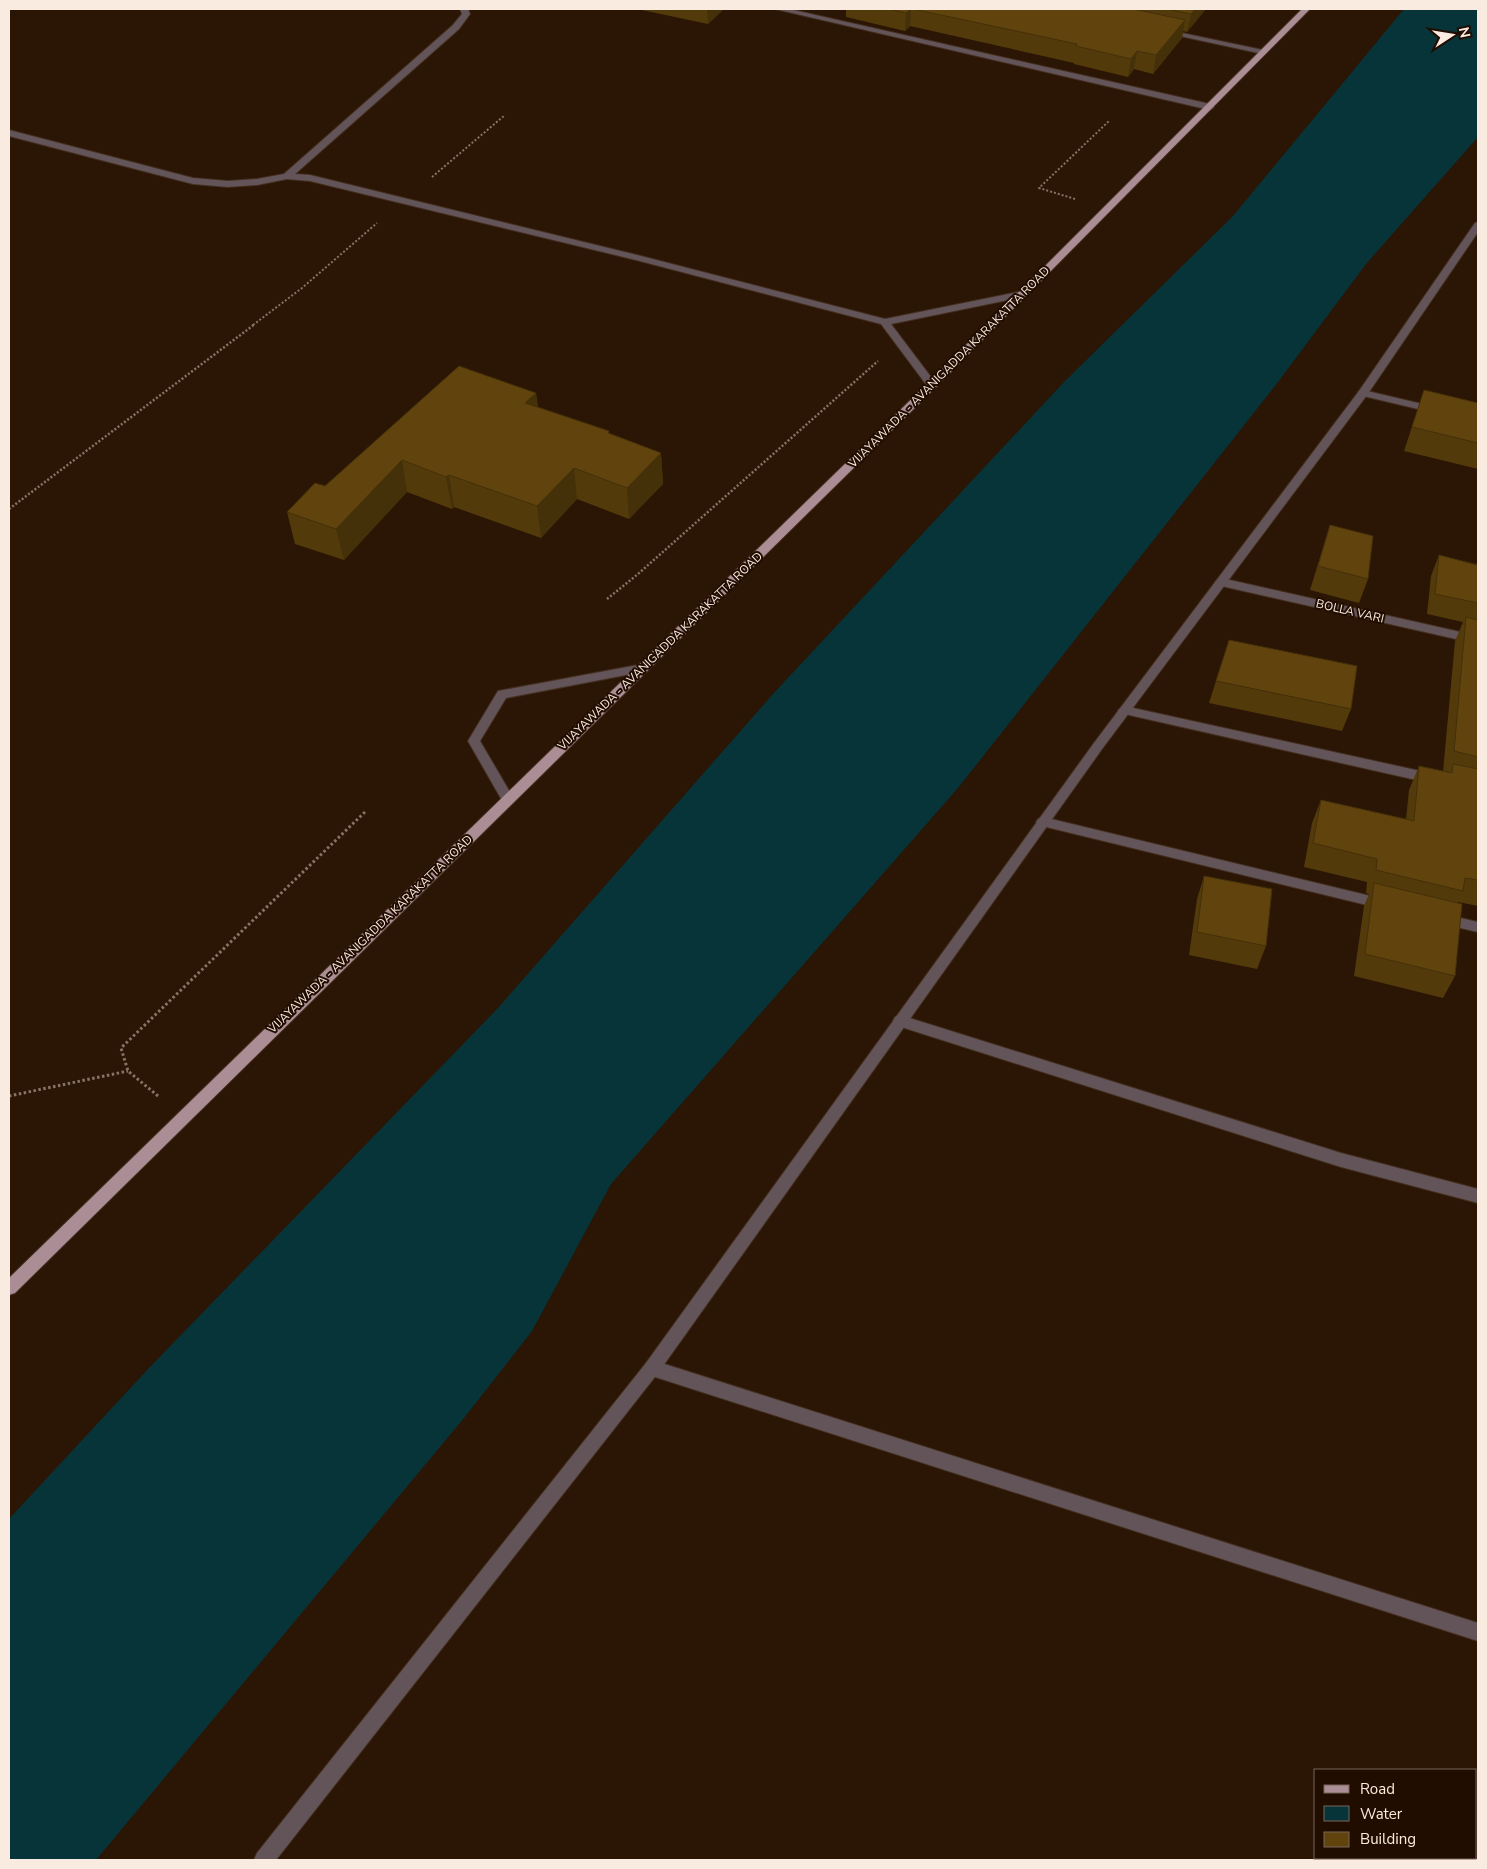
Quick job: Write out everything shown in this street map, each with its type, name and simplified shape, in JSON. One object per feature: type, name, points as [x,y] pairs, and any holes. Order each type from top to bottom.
[{"type":"main road","name":"VIJAYAWADA - AVANIGADDA KARAKATTA ROAD","points":[[9,1288],[932,385],[1306,9]]},
{"type":"street","points":[[287,176],[456,27],[466,14],[464,9]]},
{"type":"street","points":[[780,9],[1210,107]]},
{"type":"street","points":[[1157,29],[1263,52]]},
{"type":"street","points":[[9,133],[193,181],[228,184],[257,182],[287,176],[310,178],[638,258],[885,322],[1023,294]]},
{"type":"street","points":[[264,1860],[652,1368],[1124,710],[1363,393],[1478,225]]},
{"type":"street","points":[[885,322],[932,385]]},
{"type":"street","points":[[1363,393],[1450,413]]},
{"type":"street","name":"BOLLA VARI","points":[[1221,582],[1478,640]]},
{"type":"street","points":[[508,799],[474,741],[502,694],[643,668]]},
{"type":"street","points":[[1124,710],[1450,783]]},
{"type":"street","points":[[1043,822],[1391,906]]},
{"type":"street","points":[[1430,916],[1478,927]]},
{"type":"street","points":[[900,1021],[1341,1160],[1478,1196]]},
{"type":"street","points":[[652,1368],[1478,1632]]},
{"type":"path","points":[[9,509],[302,288],[505,115]]},
{"type":"path","points":[[1108,209],[1039,188],[1109,121]]},
{"type":"path","points":[[607,599],[638,574],[899,342]]},
{"type":"path","points":[[183,1118],[128,1071],[121,1048],[366,811]]},
{"type":"path","points":[[9,1096],[128,1071]]},
{"type":"water","points":[[1404,9],[1478,9],[1478,137],[1366,264],[1275,386],[958,788],[611,1184],[532,1331],[464,1418],[96,1860],[9,1860],[9,1519],[148,1369],[498,1008],[772,695],[1065,381],[1233,216]]},
{"type":"building","points":[[889,9],[911,9],[906,13]]},
{"type":"building","points":[[913,9],[1133,9],[1185,20],[1156,55],[1137,51],[1131,59],[1076,46],[1077,44]]},
{"type":"building","points":[[1167,9],[1195,9],[1191,14]]},
{"type":"building","points":[[459,366],[536,393],[525,403],[609,431],[608,433],[661,453],[627,488],[574,468],[537,506],[449,475],[446,477],[402,460],[336,529],[287,512],[315,483],[325,486]]},
{"type":"building","points":[[1424,390],[1478,403],[1478,443],[1412,427]]},
{"type":"building","points":[[1330,525],[1373,536],[1368,579],[1318,566]]},
{"type":"building","points":[[1439,555],[1477,565],[1478,560],[1478,603],[1435,594]]},
{"type":"building","points":[[1466,617],[1478,620],[1478,757],[1454,751]]},
{"type":"building","points":[[1229,640],[1357,666],[1351,709],[1216,681]]},
{"type":"building","points":[[1453,764],[1478,769],[1478,880],[1465,878],[1463,891],[1376,870],[1377,859],[1313,843],[1321,800],[1414,821],[1419,766],[1452,773]]},
{"type":"building","points":[[1204,876],[1272,889],[1266,946],[1197,932]]},
{"type":"building","points":[[1374,883],[1462,904],[1455,976],[1365,954]]}]
